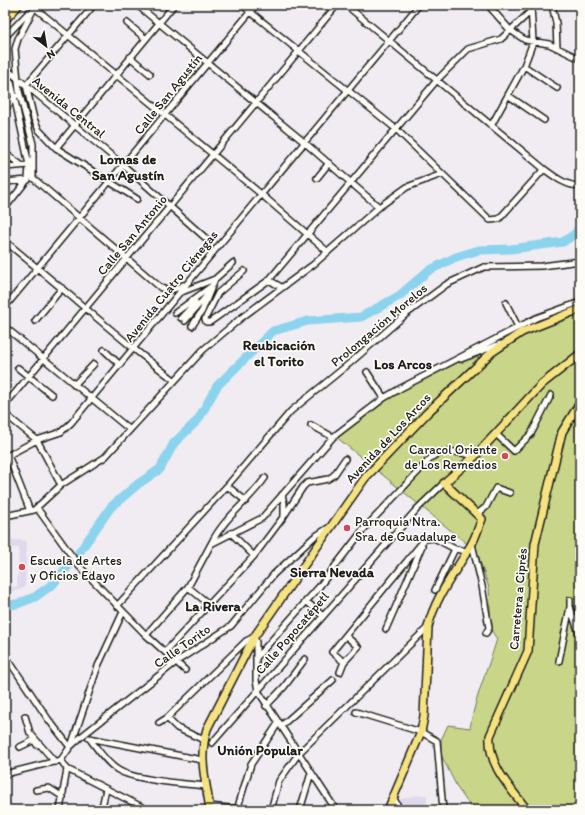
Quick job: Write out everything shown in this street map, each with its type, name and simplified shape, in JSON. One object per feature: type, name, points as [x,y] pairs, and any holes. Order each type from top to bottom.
[{"type":"highway","points":[[5,8],[8,5]]},
{"type":"highway","points":[[5,19],[18,5]]},
{"type":"main road","name":"Avenida de Los Arcos","points":[[210,808],[202,760],[204,740],[213,717],[254,637],[288,586],[321,542],[328,528],[365,478],[427,413],[492,352],[522,332],[580,309]]},
{"type":"main road","name":"Calle Popocatépetl","points":[[444,483],[475,456],[542,384],[580,354]]},
{"type":"main road","name":"Carretera a Ciprés","points":[[527,810],[496,769],[490,748],[490,736],[528,651],[535,544],[562,432],[580,403]]},
{"type":"main road","points":[[388,810],[421,732],[424,716],[428,627],[431,616],[472,544],[479,517],[444,483]]},
{"type":"street","points":[[94,5],[26,85],[34,119],[39,130],[56,148],[137,199]]},
{"type":"street","points":[[137,5],[304,142],[379,207]]},
{"type":"street","points":[[56,148],[174,5]]},
{"type":"street","points":[[242,5],[396,129],[490,220],[494,221],[499,219],[544,169]]},
{"type":"street","name":"Calle San Agustín","points":[[5,307],[256,5]]},
{"type":"street","name":"Calle San Antonio","points":[[5,405],[337,5]]},
{"type":"street","points":[[346,5],[544,169],[562,182],[574,186],[580,186]]},
{"type":"street","name":"Avenida Cuatro Ciénegas","points":[[6,456],[65,428],[134,349],[304,142],[349,91],[358,78],[420,5]]},
{"type":"street","points":[[488,5],[510,30],[525,40],[557,48],[578,58]]},
{"type":"street","points":[[526,5],[531,12]]},
{"type":"street","points":[[491,126],[509,96],[524,66],[533,42],[531,5]]},
{"type":"street","points":[[552,5],[556,23],[557,48]]},
{"type":"street","points":[[35,6],[308,233],[328,252]]},
{"type":"street","points":[[5,37],[35,6]]},
{"type":"street","points":[[5,208],[31,179],[33,144],[19,92],[16,44],[35,6]]},
{"type":"street","points":[[244,271],[218,293],[206,322],[210,322],[269,280],[437,80],[468,49],[501,39],[531,12]]},
{"type":"street","points":[[127,23],[146,39]]},
{"type":"street","points":[[130,57],[150,74]]},
{"type":"street","points":[[524,66],[557,88]]},
{"type":"street","name":"Avenida Central","points":[[5,68],[123,165],[209,240]]},
{"type":"street","points":[[11,82],[31,179],[161,288],[172,290],[186,284]]},
{"type":"street","points":[[5,109],[19,92]]},
{"type":"street","points":[[509,96],[544,120]]},
{"type":"street","points":[[5,153],[21,165]]},
{"type":"street","points":[[317,178],[329,163]]},
{"type":"street","points":[[5,168],[29,165]]},
{"type":"street","points":[[5,516],[30,511],[37,508],[61,485],[95,465],[203,350],[281,287],[328,252],[379,207],[407,188],[442,174]]},
{"type":"street","points":[[5,182],[31,179]]},
{"type":"street","points":[[5,241],[134,349],[174,380]]},
{"type":"street","name":"Prolongación Morelos","points":[[117,606],[227,486],[291,411],[350,363],[405,315],[446,284],[484,267],[542,266],[580,261]]},
{"type":"street","points":[[175,312],[196,299],[233,263]]},
{"type":"street","points":[[269,280],[281,287]]},
{"type":"street","points":[[192,326],[202,311],[214,282]]},
{"type":"street","points":[[178,294],[214,282]]},
{"type":"street","points":[[35,321],[62,288]]},
{"type":"street","points":[[196,299],[195,303],[183,319],[211,290]]},
{"type":"street","points":[[506,302],[518,327]]},
{"type":"street","points":[[211,544],[262,518],[333,437],[384,398],[536,318],[580,302]]},
{"type":"street","points":[[5,327],[129,429]]},
{"type":"street","points":[[454,360],[469,357],[505,342]]},
{"type":"street","points":[[104,350],[120,364]]},
{"type":"street","points":[[74,385],[94,364]]},
{"type":"street","points":[[18,368],[52,395]]},
{"type":"street","points":[[367,372],[384,398]]},
{"type":"street","points":[[496,434],[514,451],[531,434],[551,395]]},
{"type":"street","points":[[5,414],[37,440],[61,485]]},
{"type":"street","points":[[311,425],[333,437]]},
{"type":"street","points":[[256,658],[306,601],[363,530],[432,457],[445,451],[475,456]]},
{"type":"street","points":[[6,456],[30,511]]},
{"type":"street","points":[[165,652],[254,556],[307,483],[328,479],[334,475],[345,459]]},
{"type":"street","points":[[146,635],[188,588],[218,530],[237,507],[254,494],[265,478]]},
{"type":"street","name":"Calle Popocatépetl","points":[[212,743],[417,509],[444,483]]},
{"type":"street","points":[[227,486],[246,501]]},
{"type":"street","points":[[479,517],[496,488],[510,493]]},
{"type":"street","points":[[282,496],[284,503],[284,516]]},
{"type":"street","points":[[37,508],[79,566],[146,635],[185,670]]},
{"type":"street","name":"Calle Torito","points":[[56,762],[82,736],[176,662],[231,626],[274,574],[314,537],[328,528]]},
{"type":"street","points":[[231,534],[254,556]]},
{"type":"street","points":[[344,662],[332,652],[425,540],[434,538],[455,549],[467,551]]},
{"type":"street","points":[[386,629],[425,540]]},
{"type":"street","points":[[472,544],[482,586],[489,628],[486,633]]},
{"type":"street","points":[[434,590],[455,549]]},
{"type":"street","points":[[188,588],[210,605]]},
{"type":"street","points":[[559,661],[570,607],[570,600]]},
{"type":"street","points":[[306,601],[323,616]]},
{"type":"street","points":[[570,607],[580,636]]},
{"type":"street","points":[[70,747],[98,666],[123,612]]},
{"type":"street","points":[[270,810],[279,781],[298,753],[428,627]]},
{"type":"street","points":[[340,672],[344,662],[358,647],[346,636]]},
{"type":"street","points":[[159,723],[167,718],[246,641],[254,637],[256,642],[258,691],[266,706],[280,724],[336,810]]},
{"type":"street","points":[[5,655],[48,719],[70,747]]},
{"type":"street","points":[[266,706],[284,687],[305,659]]},
{"type":"street","points":[[210,808],[237,810],[251,764],[280,724],[333,680]]},
{"type":"street","points":[[356,712],[421,732],[437,741],[443,810]]},
{"type":"street","points":[[25,716],[30,733],[56,762]]},
{"type":"street","points":[[167,718],[177,728],[204,740]]},
{"type":"street","points":[[82,736],[202,760]]},
{"type":"street","points":[[89,738],[112,765],[121,772],[152,779],[206,786]]},
{"type":"street","points":[[20,747],[34,740],[56,762],[67,769],[148,810]]},
{"type":"street","points":[[5,774],[56,762]]},
{"type":"street","points":[[60,810],[67,769]]},
{"type":"street","points":[[300,810],[311,773]]},
{"type":"street","points":[[36,790],[49,788],[62,797]]},
{"type":"street","points":[[105,810],[102,807],[106,789]]},
{"type":"street","points":[[394,797],[400,810]]},
{"type":"shaded area","name":"Escuela de Artes y Oficios Edayo","points":[[5,539],[27,541],[25,586],[22,589],[8,592],[5,595],[5,587],[17,587],[19,548],[5,548]]},
{"type":"shaded area","points":[[419,795],[427,795],[427,810],[391,810],[401,799]]},
{"type":"green space","points":[[580,311],[580,810],[473,810],[458,789],[441,755],[441,740],[448,725],[470,728],[478,694],[497,639],[491,630],[489,588],[477,552],[335,436],[414,380],[466,355],[485,359],[531,330]]},
{"type":"waterway","points":[[5,605],[17,604],[35,597],[53,584],[78,554],[111,507],[138,484],[160,469],[174,443],[198,420],[217,386],[273,331],[308,321],[361,317],[399,296],[428,271],[456,257],[479,250],[511,249],[563,242],[575,234],[580,226]]},
{"type":"place","name":"Caracol Oriente de Los Remedios","points":[[505,456]]},
{"type":"place","name":"Parroquia Ntra. Sra. de Guadalupe","points":[[347,528]]},
{"type":"place","name":"Escuela de Artes y Oficios Edayo","points":[[22,567]]},
{"type":"district","name":"Lomas de San Agustín","points":[[128,168]]},
{"type":"district","name":"Reubicación el Torito","points":[[279,354]]},
{"type":"district","name":"Los Arcos","points":[[403,364]]},
{"type":"district","name":"Sierra Nevada","points":[[332,572]]},
{"type":"district","name":"La Rivera","points":[[213,606]]},
{"type":"district","name":"Unión Popular","points":[[260,750]]}]
